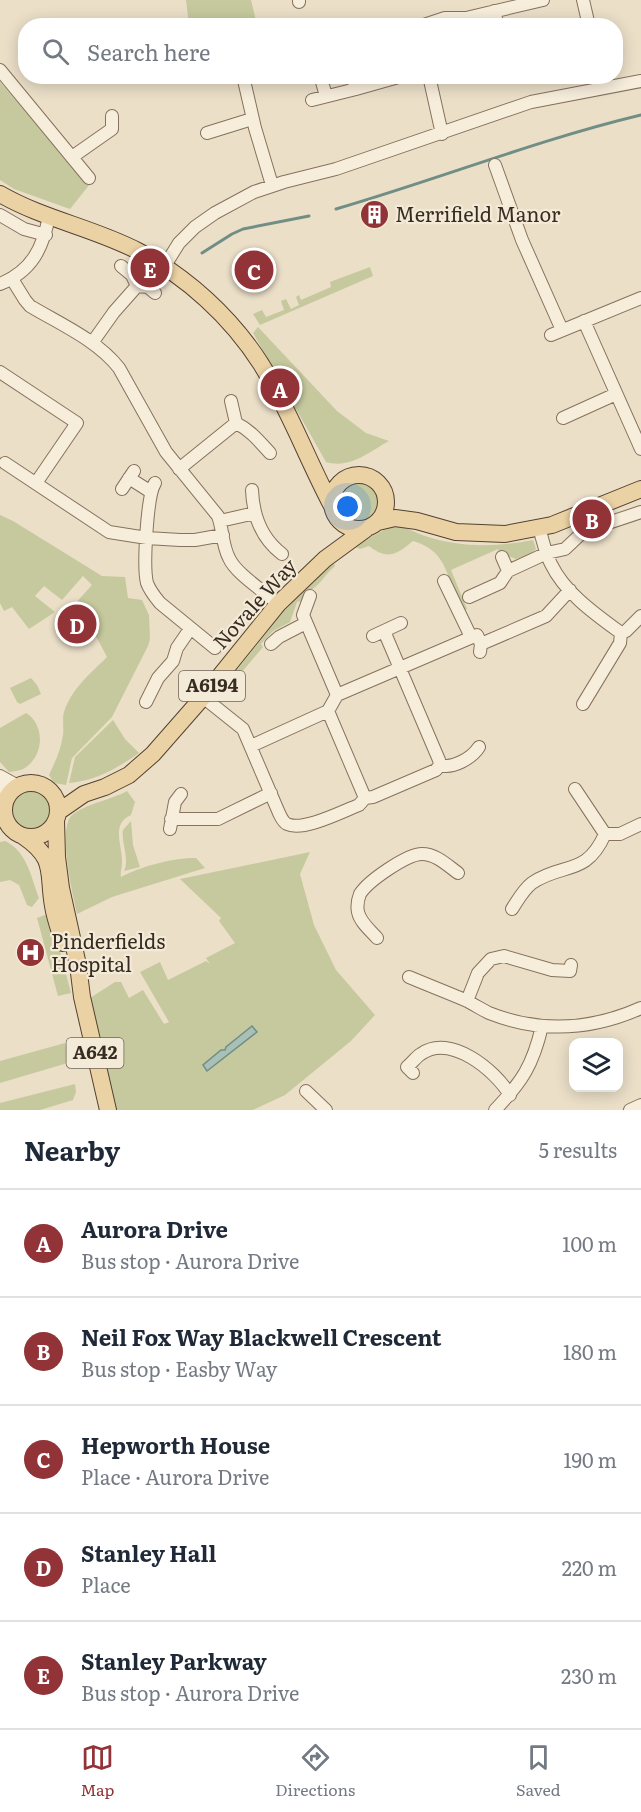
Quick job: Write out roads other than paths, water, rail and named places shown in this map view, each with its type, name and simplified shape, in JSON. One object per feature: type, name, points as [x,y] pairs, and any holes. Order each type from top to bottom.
[{"type":"main road","points":[[0,194],[14,202],[103,235],[138,251],[202,294],[236,330],[261,365],[334,511],[344,524],[352,528],[372,526],[395,518],[417,521],[456,532],[505,534],[539,528],[641,489]]},
{"type":"main road","points":[[309,460],[322,472],[346,478],[362,475],[373,478],[398,508],[417,521]]},
{"type":"main road","name":"A6194","points":[[334,511],[333,494],[346,478]]},
{"type":"main road","points":[[372,526],[385,512],[386,496]]},
{"type":"main road","name":"Novale Way","points":[[325,559],[337,534],[334,511]]},
{"type":"main road","name":"Novale Way","points":[[50,790],[84,794],[105,788],[129,775],[153,754],[203,697],[278,604],[325,559],[372,526]]},
{"type":"main road","name":"A6194","points":[[18,786],[33,783],[43,785],[50,790]]},
{"type":"main road","points":[[12,833],[4,818],[3,810],[9,793],[18,786]]},
{"type":"main road","points":[[50,790],[55,797],[57,817]]},
{"type":"main road","name":"Novale Way","points":[[57,817],[84,794]]},
{"type":"main road","name":"A6194","points":[[12,833],[39,836],[52,828],[57,817]]},
{"type":"main road","name":"A642","points":[[57,817],[57,856],[61,888],[78,965],[82,997],[108,1110]]},
{"type":"main road","name":"A642","points":[[12,833],[38,847],[49,866],[53,907],[71,969],[82,997]]},
{"type":"street","points":[[445,18],[466,18],[543,0]]},
{"type":"street","points":[[583,0],[587,18]]},
{"type":"street","points":[[494,11],[496,18]]},
{"type":"street","points":[[0,70],[89,178]]},
{"type":"street","points":[[164,267],[179,243],[195,227],[243,197],[273,185],[336,169],[531,102],[641,81]]},
{"type":"street","points":[[245,84],[252,119],[273,185]]},
{"type":"street","points":[[323,84],[326,96]]},
{"type":"street","points":[[312,100],[350,84]]},
{"type":"street","points":[[431,84],[442,134]]},
{"type":"street","points":[[72,158],[112,129],[112,116]]},
{"type":"street","points":[[208,134],[252,119]]},
{"type":"street","points":[[495,165],[556,333],[641,298]]},
{"type":"street","points":[[0,215],[24,229],[46,236]]},
{"type":"street","points":[[49,216],[46,236],[30,263],[6,282],[30,306],[92,343],[113,360],[160,442],[179,469],[210,503],[220,521],[226,550],[232,564],[278,604]]},
{"type":"street","points":[[121,266],[132,275],[137,286]]},
{"type":"street","points":[[92,343],[114,312],[137,286]]},
{"type":"street","points":[[137,286],[148,287],[155,293]]},
{"type":"street","points":[[584,321],[641,449]]},
{"type":"street","points":[[0,372],[77,423],[36,483]]},
{"type":"street","points":[[563,418],[616,394]]},
{"type":"street","points":[[231,401],[236,423],[256,437],[270,453]]},
{"type":"street","points":[[179,469],[236,423]]},
{"type":"street","points":[[5,463],[110,532],[147,538],[195,540],[223,535]]},
{"type":"street","points":[[128,479],[153,488],[147,538],[147,582],[153,596],[171,615],[215,648]]},
{"type":"street","points":[[252,490],[255,513],[265,538],[282,554]]},
{"type":"street","points":[[469,597],[500,583],[508,571],[547,553],[565,549],[584,531],[641,512]]},
{"type":"street","points":[[220,521],[255,513]]},
{"type":"street","points":[[539,528],[555,572],[591,610],[621,633]]},
{"type":"street","points":[[502,557],[508,571]]},
{"type":"street","points":[[444,581],[477,644]]},
{"type":"street","points":[[251,746],[328,711],[337,695],[400,668],[477,644],[546,616],[570,590]]},
{"type":"street","points":[[310,596],[303,612],[337,695]]},
{"type":"street","points":[[621,633],[641,616]]},
{"type":"street","points":[[271,644],[279,637],[306,623]]},
{"type":"street","points":[[401,623],[378,633],[400,668],[440,765]]},
{"type":"street","points":[[146,702],[158,678],[173,662],[177,648],[190,629]]},
{"type":"street","points":[[583,704],[620,643],[621,633]]},
{"type":"street","points":[[585,672],[597,679]]},
{"type":"street","points":[[203,697],[238,724],[251,746],[285,823],[305,826],[359,805],[365,798],[436,770],[440,765]]},
{"type":"street","points":[[328,711],[365,798]]},
{"type":"street","points":[[440,765],[450,766],[471,757],[479,747]]},
{"type":"street","points":[[0,776],[18,786]]},
{"type":"street","points":[[0,784],[3,810]]},
{"type":"street","points":[[575,789],[605,834]]},
{"type":"street","points":[[181,794],[175,802],[170,824],[218,819],[271,793]]},
{"type":"street","points":[[605,834],[620,834],[641,824]]},
{"type":"street","points":[[512,909],[531,884],[577,866],[598,851],[605,834]]},
{"type":"street","points":[[378,938],[361,920],[357,910],[359,896],[366,886],[405,858],[420,854],[435,856],[458,873]]},
{"type":"street","points":[[467,1001],[478,973],[491,959],[504,956],[552,970],[570,971],[571,965]]},
{"type":"street","points":[[409,977],[467,1001],[489,1013],[543,1026],[568,1028],[597,1024],[641,1008]]},
{"type":"street","points":[[495,1110],[523,1078],[532,1061],[543,1026]]},
{"type":"street","points":[[413,1073],[407,1067],[422,1053],[440,1047],[458,1050],[489,1071],[510,1095]]},
{"type":"street","points":[[306,1091],[326,1110]]},
{"type":"street","points":[[630,1110],[641,1105]]},
{"type":"water","points":[[252,1026],[257,1032],[207,1071],[203,1065],[221,1050],[225,1050]]},
{"type":"waterway","points":[[336,209],[564,136],[641,115]]},
{"type":"waterway","points":[[202,253],[243,229],[309,216]]},
{"type":"place","name":"Merrifield Manor","points":[[374,215]]},
{"type":"place","name":"Stanley Parkway","points":[[150,268]]},
{"type":"place","name":"Hepworth House","points":[[254,270]]},
{"type":"place","name":"Aurora Drive","points":[[280,388]]},
{"type":"place","name":"Neil Fox Way Blackwell Crescent","points":[[592,519]]},
{"type":"place","name":"Stanley Hall","points":[[77,624]]},
{"type":"place","name":"Pinderfields Hospital","points":[[30,953]]}]
